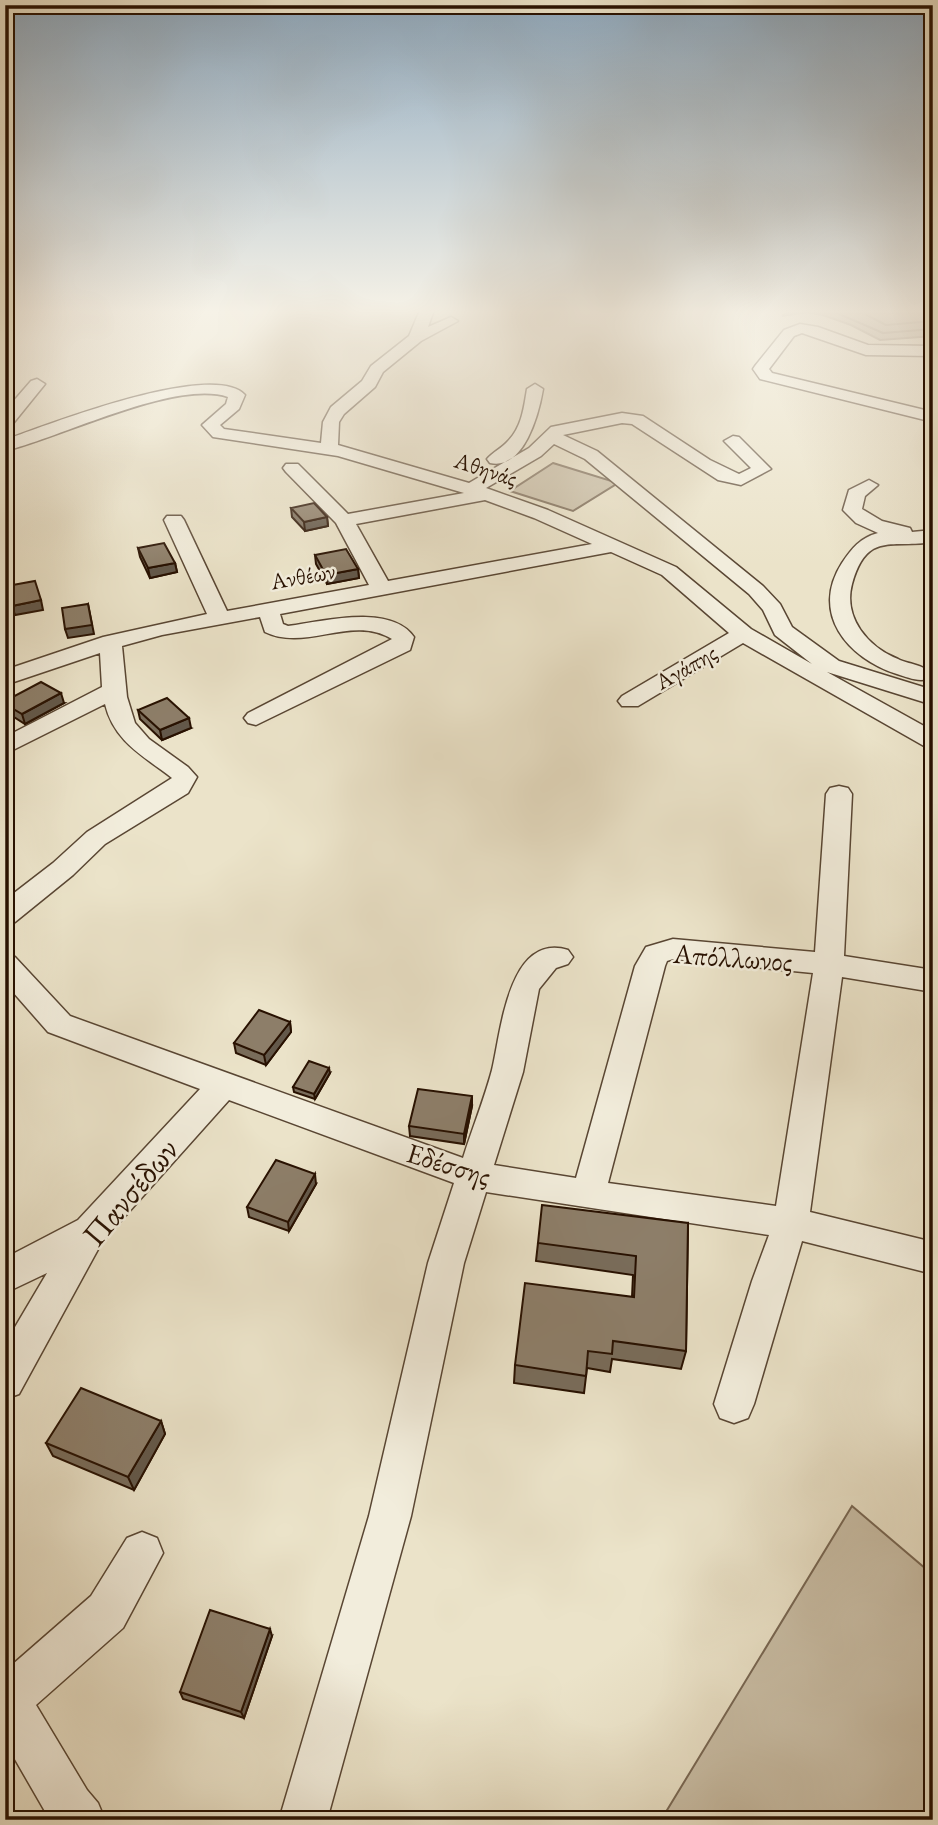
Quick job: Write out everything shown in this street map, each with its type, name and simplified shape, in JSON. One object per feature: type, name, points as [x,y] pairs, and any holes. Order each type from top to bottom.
[{"type":"street","points":[[5,422],[28,395]]},
{"type":"street","name":"Αθηνάς","points":[[5,446],[114,408],[167,395]]},
{"type":"street","name":"Αθηνάς","points":[[237,395],[233,406],[211,424],[211,429],[219,433],[329,449],[471,489],[541,514],[669,571],[743,634],[933,741]]},
{"type":"street","points":[[329,449],[331,422],[337,411],[356,395]]},
{"type":"street","points":[[471,489],[524,435],[531,416],[534,395]]},
{"type":"street","points":[[844,395],[933,417]]},
{"type":"street","points":[[344,520],[471,489],[535,452],[565,427],[607,420],[637,420],[724,476],[741,480],[762,469],[733,441]]},
{"type":"street","points":[[551,436],[591,455],[756,590],[773,608],[783,630],[809,653],[831,666],[933,698]]},
{"type":"street","points":[[292,468],[344,520],[382,589]]},
{"type":"street","points":[[869,485],[856,494],[852,502],[852,510],[859,517],[889,530],[908,532],[933,526]]},
{"type":"street","points":[[174,520],[219,617]]},
{"type":"street","points":[[933,536],[921,539],[872,540],[862,548],[847,572],[840,585],[838,603],[846,623],[871,654],[892,665],[933,679]]},
{"type":"street","name":"Ανθέων","points":[[5,678],[111,642],[219,617],[614,547]]},
{"type":"street","points":[[256,718],[402,645],[403,637],[387,626],[366,624],[285,633],[273,627],[268,609]]},
{"type":"street","name":"Αγάπης","points":[[630,701],[743,634]]},
{"type":"street","points":[[5,915],[63,869],[96,838],[179,787],[185,777],[139,744],[123,725],[116,703],[111,642]]},
{"type":"street","points":[[5,747],[116,689]]},
{"type":"street","points":[[734,1404],[770,1281],[791,1223],[829,964],[839,794]]},
{"type":"street","name":"Απόλλωνος","points":[[588,1195],[650,966],[656,954],[673,949],[829,964],[933,981]]},
{"type":"street","points":[[303,1820],[390,1516],[446,1263],[507,1072],[525,986],[548,959],[558,957]]},
{"type":"street","name":"Εδέσσης","points":[[5,964],[59,1024],[474,1176],[791,1223],[933,1258]]},
{"type":"street","name":"Πανσέδων","points":[[5,1381],[90,1231],[224,1084]]},
{"type":"street","points":[[5,1277],[90,1231]]},
{"type":"street","points":[[81,1820],[70,1807],[6,1702],[107,1612],[142,1553]]},
{"type":"shaded area","points":[[553,463],[618,483],[573,511],[510,491]]},
{"type":"shaded area","points":[[852,1506],[933,1575],[933,1820],[661,1820]]},
{"type":"building","points":[[314,503],[327,517],[304,522],[291,508]]},
{"type":"building","points":[[164,543],[175,563],[148,568],[138,548]]},
{"type":"building","points":[[346,549],[358,569],[326,575],[315,555]]},
{"type":"building","points":[[35,581],[41,600],[12,606],[7,586]]},
{"type":"building","points":[[88,604],[92,625],[65,629],[62,608]]},
{"type":"building","points":[[41,682],[61,693],[22,714],[5,704],[5,701]]},
{"type":"building","points":[[167,698],[189,718],[160,730],[138,710]]},
{"type":"building","points":[[259,1010],[290,1022],[264,1055],[234,1043]]},
{"type":"building","points":[[309,1061],[329,1068],[314,1094],[293,1087]]},
{"type":"building","points":[[418,1089],[472,1096],[464,1134],[409,1126]]},
{"type":"building","points":[[276,1160],[315,1174],[288,1222],[247,1207]]},
{"type":"building","points":[[542,1205],[688,1223],[686,1351],[613,1341],[612,1354],[588,1351],[586,1376],[515,1365],[525,1283],[634,1297],[636,1256],[538,1243]]},
{"type":"building","points":[[81,1388],[161,1421],[128,1477],[46,1443]]},
{"type":"building","points":[[210,1610],[270,1629],[241,1712],[180,1692]]}]
